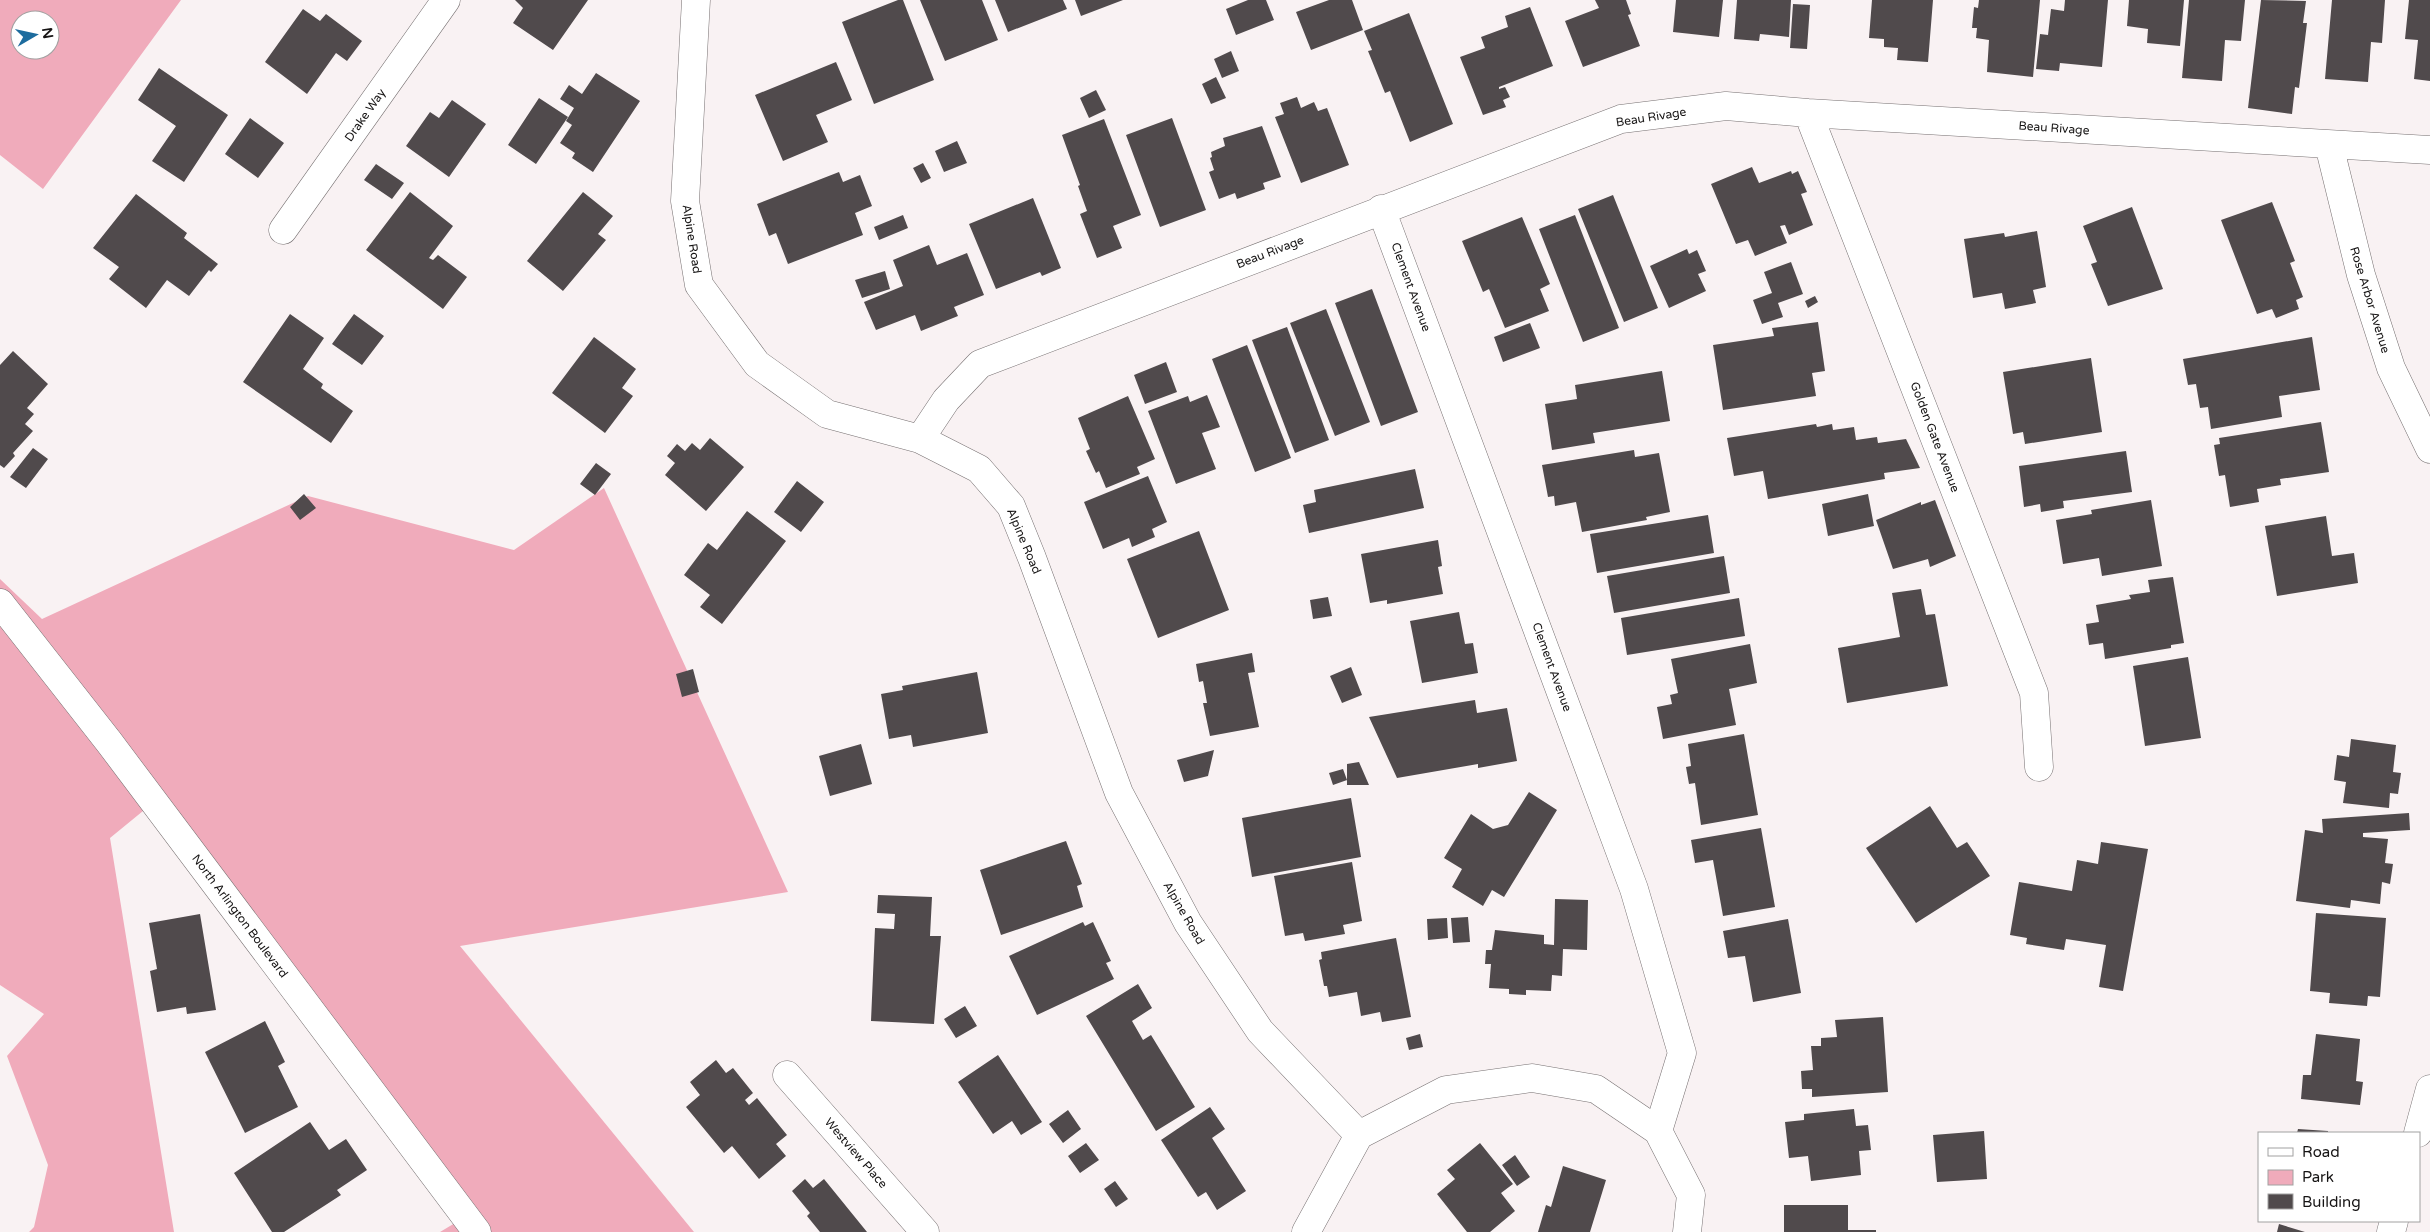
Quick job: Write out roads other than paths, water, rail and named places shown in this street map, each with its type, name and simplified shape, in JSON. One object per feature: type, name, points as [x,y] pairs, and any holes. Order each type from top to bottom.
[{"type":"street","name":"Drake Way","points":[[283,230],[446,0]]},
{"type":"street","name":"Alpine Road","points":[[696,0],[685,200],[699,285],[757,364],[827,414],[920,439],[979,469],[1011,506],[1119,793],[1188,923],[1260,1031],[1359,1135]]},
{"type":"street","name":"Beau Rivage","points":[[920,439],[946,400],[980,364],[1621,118],[1726,106],[1808,113],[2430,150]]},
{"type":"street","name":"Golden Gate Avenue","points":[[1808,113],[2034,693],[2039,767]]},
{"type":"street","name":"Rose Arbor Avenue","points":[[2329,145],[2361,275],[2391,368],[2430,449]]},
{"type":"street","name":"Clement Avenue","points":[[1381,209],[1634,889],[1682,1053],[1658,1130]]},
{"type":"street","name":"North Arlington Boulevard","points":[[0,603],[109,742],[477,1232]]},
{"type":"street","name":"Westview Place","points":[[788,1075],[925,1232]]},
{"type":"street","points":[[1306,1232],[1359,1135],[1446,1090],[1532,1078],[1596,1088],[1658,1130],[1691,1195],[1687,1232]]},
{"type":"street","points":[[2418,1132],[2430,1089]]}]
